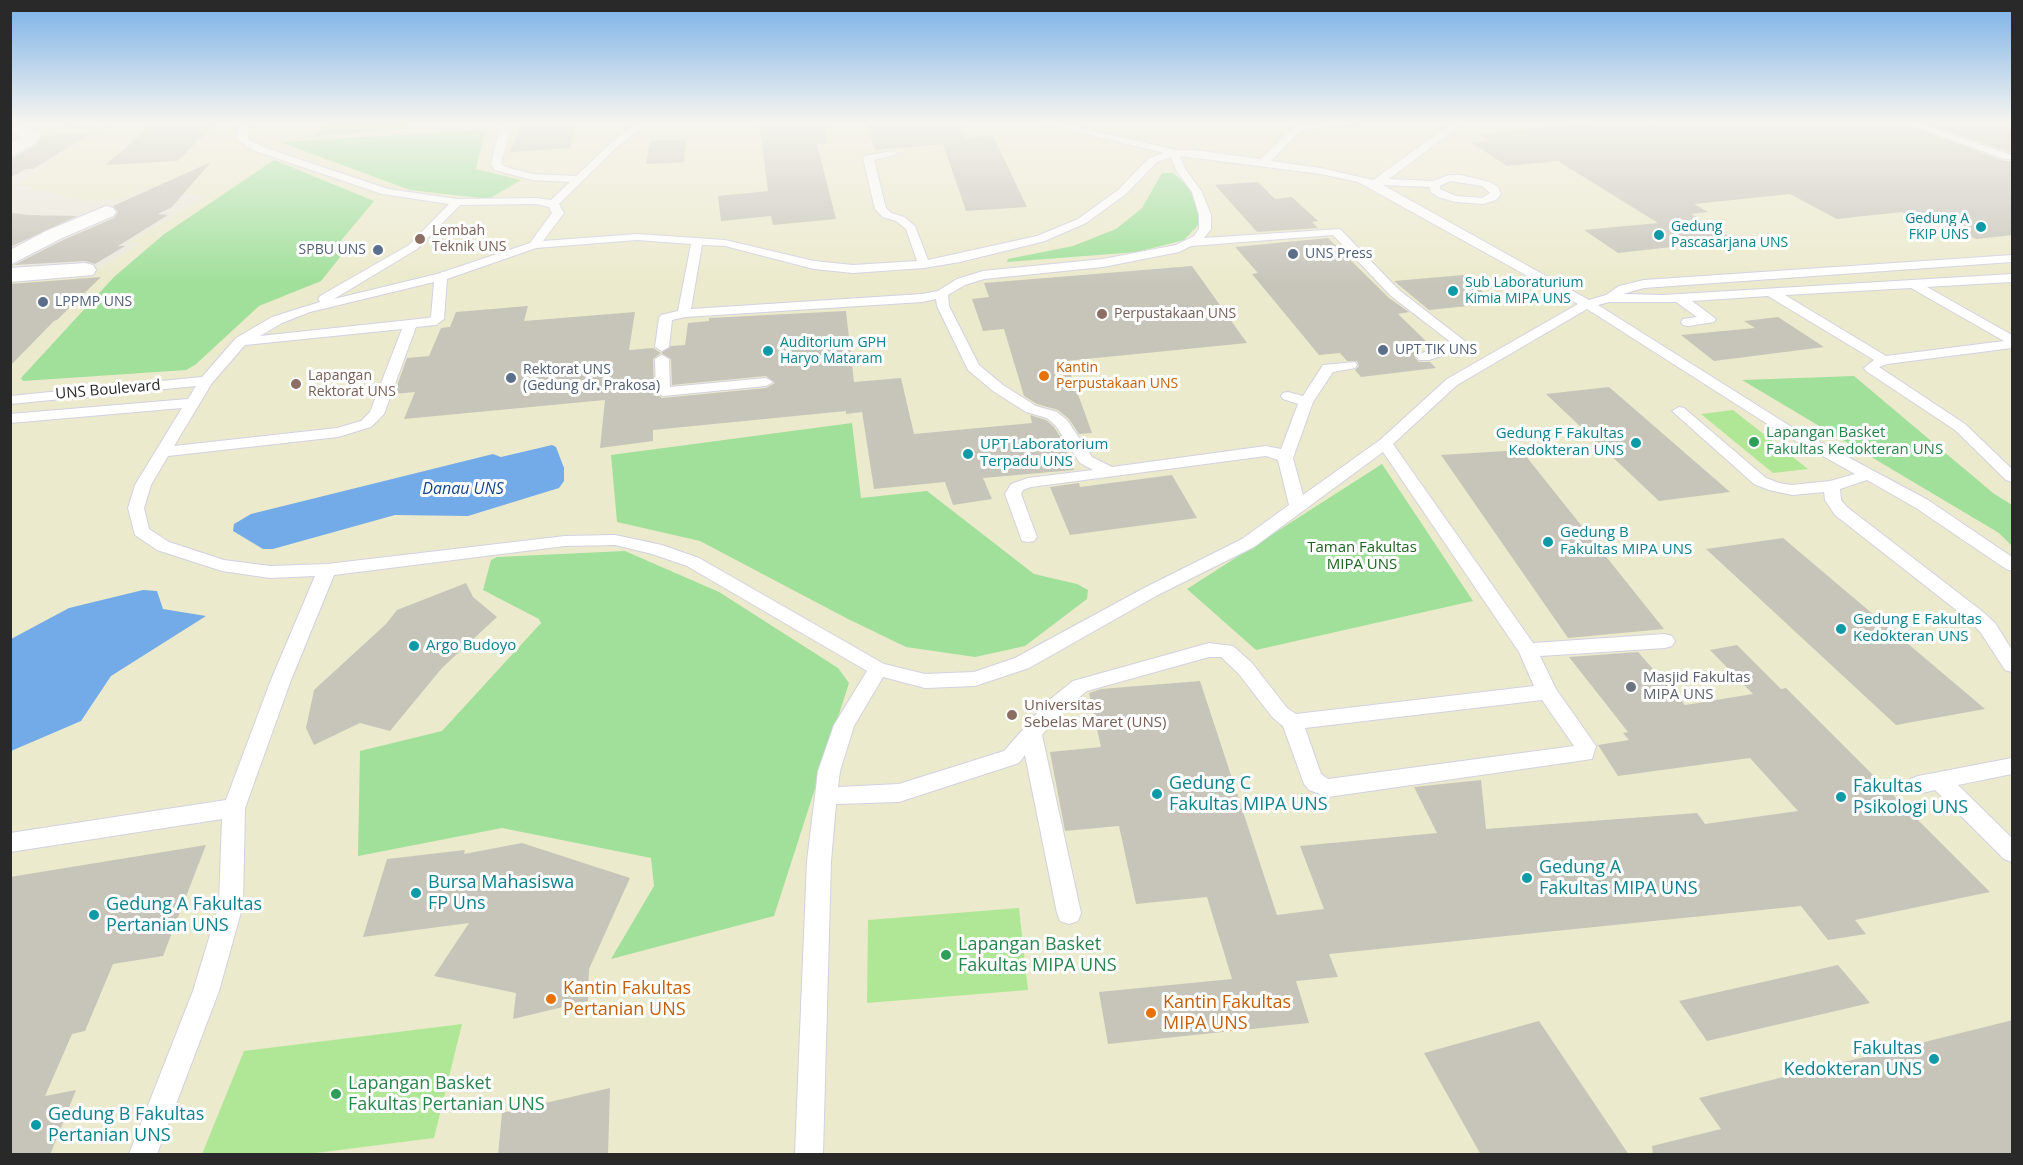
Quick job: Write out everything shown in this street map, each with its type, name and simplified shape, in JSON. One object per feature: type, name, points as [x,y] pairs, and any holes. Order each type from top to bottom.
[{"type":"street","points":[[10,259],[106,212]]},
{"type":"street","points":[[37,244],[83,246]]},
{"type":"street","points":[[10,275],[85,270]]},
{"type":"lane","points":[[337,175],[386,192],[457,202],[536,201],[553,204]]},
{"type":"lane","points":[[526,175],[579,179]]},
{"type":"lane","points":[[553,204],[583,175]]},
{"type":"lane","points":[[872,175],[881,209],[887,215],[900,219],[911,228],[924,264]]},
{"type":"lane","points":[[1138,175],[1122,192],[1082,221],[1051,235],[960,258],[924,264],[853,269],[814,265],[725,243],[637,237],[534,245],[441,277],[306,309],[277,320],[241,341],[206,381],[143,485],[136,508],[141,531],[163,546],[222,565],[270,572],[327,570],[565,541],[615,540],[656,549],[693,562],[878,669],[925,681],[975,679],[1022,663],[1150,592],[1248,543],[1385,443],[1452,382],[1587,304],[1609,298],[1679,298],[2013,278]]},
{"type":"lane","points":[[1185,175],[1197,192],[1205,215],[1205,229],[1198,238],[1190,243]]},
{"type":"lane","points":[[1344,175],[1376,184],[1434,184],[1449,178],[1468,179],[1486,184],[1494,189],[1496,194],[1483,201],[1470,201],[1442,195],[1435,190],[1434,184]]},
{"type":"lane","points":[[1376,184],[1388,175]]},
{"type":"lane","points":[[1376,184],[1587,304],[1738,400],[1868,476],[1922,504],[2013,565]]},
{"type":"lane","points":[[1419,210],[1472,207],[1470,201]]},
{"type":"lane","points":[[306,309],[405,252],[457,202]]},
{"type":"lane","points":[[534,245],[558,213],[553,204]]},
{"type":"lane","points":[[766,382],[663,392],[662,353],[666,318],[684,313],[883,302],[942,294],[961,282],[983,275],[1103,263],[1154,254],[1190,243],[1336,231],[1395,293],[1459,342],[1458,346],[1424,357]]},
{"type":"lane","points":[[684,313],[697,241]]},
{"type":"lane","points":[[1609,298],[1623,288],[1644,284],[1741,275],[1884,268],[2013,258]]},
{"type":"lane","points":[[1884,268],[2013,342]]},
{"type":"lane","points":[[1741,275],[1884,360]]},
{"type":"lane","points":[[241,341],[410,326],[437,319],[441,277]]},
{"type":"lane","points":[[942,294],[943,306],[973,368],[998,388],[1031,409],[1052,415],[1062,423],[1086,460],[1110,472]]},
{"type":"lane","points":[[1679,298],[1708,319],[1688,322]]},
{"type":"lane","points":[[162,452],[338,432],[366,424],[377,414],[410,326]]},
{"type":"lane","points":[[2013,342],[1884,360],[1873,364],[1871,368],[1960,427],[2013,477]]},
{"type":"lane","points":[[1298,508],[1285,458],[1306,402],[1328,368],[1350,365]]},
{"type":"lane","name":"UNS Boulevard","points":[[15,399],[206,381]]},
{"type":"lane","points":[[1288,396],[1306,402]]},
{"type":"lane","name":"UNS Boulevard","points":[[10,419],[192,403]]},
{"type":"lane","points":[[1679,411],[1760,481],[1775,487],[1792,490],[1832,486],[1868,476]]},
{"type":"lane","points":[[826,796],[898,793],[948,779],[1011,757],[1055,706],[1080,686],[1209,650],[1226,651],[1245,668],[1280,713],[1292,722],[1312,778],[1317,784],[1328,788],[1585,753],[1585,746],[1547,692],[1528,650],[1385,443]]},
{"type":"lane","points":[[1028,537],[1013,494],[1017,486],[1266,451],[1279,453],[1285,458]]},
{"type":"lane","points":[[1832,486],[1833,500],[1841,511],[1976,616],[1988,628],[2013,665]]},
{"type":"lane","points":[[143,1155],[206,992],[231,905],[234,808],[281,680],[327,570]]},
{"type":"lane","points":[[1528,650],[1665,641]]},
{"type":"lane","points":[[809,1155],[819,861],[829,771],[844,724],[878,669]]},
{"type":"lane","points":[[1292,722],[1547,692]]},
{"type":"lane","points":[[1030,734],[1069,913]]},
{"type":"lane","points":[[2013,766],[1929,782],[2013,852]]},
{"type":"lane","points":[[10,843],[234,808]]},
{"type":"shaded area","name":"Universitas Sebelas Maret (UNS)","points":[[32,175],[2012,175],[2012,1154],[11,1154],[11,276],[95,271],[141,243],[129,242],[207,196],[150,188],[117,200],[86,201],[19,184]]},
{"type":"green space","points":[[251,175],[311,175],[374,201],[339,243],[341,256],[321,281],[259,306],[195,365],[186,370],[23,381],[21,378],[114,277],[163,235]]},
{"type":"green space","points":[[370,175],[502,175],[521,180],[489,199],[410,190]]},
{"type":"green space","points":[[1161,175],[1176,175],[1192,190],[1201,222],[1184,240],[1137,252],[1007,262],[1008,259],[1073,246],[1116,229],[1142,208]]},
{"type":"green space","points":[[1854,376],[1993,493],[2012,505],[2012,546],[1999,533],[1742,380]]},
{"type":"green space","name":"Lapangan Basket Fakultas Kedokteran UNS","points":[[1733,410],[1808,469],[1773,473],[1701,414]]},
{"type":"green space","points":[[852,423],[861,498],[927,491],[1034,574],[1077,584],[1088,590],[1087,599],[1025,646],[975,657],[906,647],[700,541],[617,522],[611,455]]},
{"type":"green space","name":"Taman Fakultas MIPA UNS","points":[[1382,464],[1473,601],[1256,650],[1187,589]]},
{"type":"green space","points":[[625,551],[719,592],[838,668],[849,683],[774,916],[611,959],[654,886],[651,858],[502,828],[358,856],[360,751],[442,731],[541,623],[539,619],[483,590],[491,560],[497,557]]},
{"type":"green space","name":"Lapangan Basket Fakultas MIPA UNS","points":[[1019,908],[1028,990],[867,1003],[868,920]]},
{"type":"green space","name":"Lapangan Basket Fakultas Pertanian UNS","points":[[462,1024],[434,1138],[308,1154],[202,1154],[244,1051]]},
{"type":"water","name":"Danau UNS","points":[[552,445],[556,447],[564,468],[564,481],[559,488],[468,516],[395,515],[273,549],[263,549],[233,531],[234,524],[251,514],[493,454],[501,457]]},
{"type":"water","points":[[143,590],[157,591],[163,609],[206,616],[111,676],[81,721],[11,751],[11,639],[69,608]]},
{"type":"building","points":[[181,175],[199,175],[172,207],[158,214],[168,215],[118,246],[125,246],[95,264],[85,261],[14,265],[114,218],[118,212],[113,206]]},
{"type":"building","points":[[766,175],[825,175],[836,219],[773,225],[771,216],[721,221],[718,196],[768,191]]},
{"type":"building","points":[[954,175],[1012,175],[1027,207],[966,211]]},
{"type":"building","points":[[1581,175],[2013,175],[2013,235],[1976,239],[1925,215],[1910,216],[1902,212],[1837,219],[1790,194],[1694,204],[1708,212],[1691,214],[1735,240],[1618,253],[1584,230],[1658,223]]},
{"type":"building","points":[[1258,182],[1275,199],[1292,197],[1318,221],[1312,222],[1318,228],[1257,232],[1215,185]]},
{"type":"building","points":[[10,213],[29,215],[77,216],[10,247]]},
{"type":"building","points":[[1328,238],[1389,298],[1409,312],[1398,314],[1428,343],[1413,345],[1419,352],[1415,358],[1419,362],[1430,362],[1436,368],[1361,377],[1355,370],[1359,366],[1357,361],[1347,361],[1340,353],[1319,355],[1252,274],[1258,273],[1235,247]]},
{"type":"building","name":"Perpustakaan UNS","points":[[1192,266],[1247,343],[1066,361],[1092,433],[1079,434],[1069,419],[1058,410],[1037,404],[1024,396],[1004,329],[983,331],[972,299],[989,297],[984,283]]},
{"type":"building","name":"Sub Laboraturium Kimia MIPA UNS","points":[[1463,275],[1496,303],[1429,310],[1394,281]]},
{"type":"building","name":"LPPMP UNS","points":[[101,277],[54,321],[10,366],[10,284]]},
{"type":"building","points":[[528,306],[524,321],[635,312],[629,350],[653,348],[661,353],[671,346],[685,345],[688,323],[709,321],[709,318],[846,311],[854,382],[901,378],[914,434],[1032,423],[1030,415],[1046,420],[1054,427],[1063,441],[1074,470],[983,478],[992,499],[953,505],[945,482],[874,489],[862,412],[846,414],[846,411],[653,430],[653,441],[600,448],[605,400],[404,419],[415,392],[394,394],[407,358],[429,356],[441,328],[450,327],[456,312]],"holes":[[[661,353],[671,359],[672,385],[766,376],[775,383],[766,388],[662,398],[654,392],[653,359]]]},
{"type":"building","points":[[1778,317],[1824,347],[1714,361],[1681,335],[1755,328],[1744,321]]},
{"type":"building","name":"Gedung F Fakultas Kedokteran UNS","points":[[1609,387],[1730,492],[1659,501],[1546,394]]},
{"type":"building","name":"Gedung B Fakultas MIPA UNS","points":[[1521,450],[1664,629],[1568,638],[1441,455]]},
{"type":"building","points":[[1172,475],[1197,518],[1070,535],[1050,487],[1079,483],[1080,487]]},
{"type":"building","name":"Gedung E Fakultas Kedokteran UNS","points":[[1783,538],[1985,709],[1896,725],[1706,549]]},
{"type":"building","name":"Argo Budoyo","points":[[466,583],[473,597],[497,617],[442,668],[390,731],[360,723],[314,745],[306,728],[314,690],[386,624],[397,610]]},
{"type":"building","points":[[1737,645],[1781,689],[1786,688],[1990,892],[1855,920],[1866,934],[1828,940],[1801,906],[1329,954],[1338,977],[1296,981],[1309,1023],[1108,1044],[1099,992],[1232,979],[1207,897],[1136,904],[1119,826],[1065,831],[1050,752],[1101,747],[1089,693],[1101,689],[1200,681],[1277,915],[1324,909],[1300,846],[1437,833],[1414,787],[1481,780],[1486,829],[1697,813],[1705,824],[1798,811],[1750,758],[1618,776],[1598,745],[1629,740],[1623,733],[1628,732],[1569,657],[1638,652],[1685,705],[1753,694],[1710,650]]},
{"type":"building","points":[[522,843],[630,878],[589,969],[588,1001],[513,1019],[516,993],[434,976],[469,923],[363,937],[387,859],[465,850],[464,854]]},
{"type":"building","name":"Gedung A Fakultas Pertanian UNS","points":[[206,845],[163,956],[113,964],[85,1031],[72,1034],[45,1096],[76,1090],[50,1155],[10,1155],[10,877]]},
{"type":"building","points":[[1838,965],[1870,1003],[1707,1041],[1679,1001]]},
{"type":"building","name":"Fakultas Kedokteran UNS","points":[[2013,1020],[2013,1155],[1653,1155],[1652,1146],[1721,1129],[1699,1098]]},
{"type":"building","points":[[1539,1021],[1629,1155],[1481,1155],[1424,1053]]},
{"type":"building","points":[[610,1088],[608,1155],[498,1155],[502,1113]]},
{"type":"place","name":"Gedung A FKIP UNS","points":[[1981,227]]},
{"type":"place","name":"Gedung Pascasarjana UNS","points":[[1659,235]]},
{"type":"place","name":"Lembah Teknik UNS","points":[[420,239]]},
{"type":"place","name":"SPBU UNS","points":[[378,250]]},
{"type":"place","name":"UNS Press","points":[[1293,254]]},
{"type":"place","name":"Sub Laboraturium Kimia MIPA UNS","points":[[1453,291]]},
{"type":"place","name":"LPPMP UNS","points":[[43,302]]},
{"type":"place","name":"Perpustakaan UNS","points":[[1102,314]]},
{"type":"place","name":"UPT TIK UNS","points":[[1383,350]]},
{"type":"place","name":"Auditorium GPH Haryo Mataram","points":[[768,351]]},
{"type":"place","name":"Kantin Perpustakaan UNS","points":[[1044,376]]},
{"type":"place","name":"Rektorat UNS (Gedung dr. Prakosa)","points":[[511,378]]},
{"type":"place","name":"Lapangan Rektorat UNS","points":[[296,384]]},
{"type":"place","name":"Lapangan Basket Fakultas Kedokteran UNS","points":[[1754,442]]},
{"type":"place","name":"Gedung F Fakultas Kedokteran UNS","points":[[1636,443]]},
{"type":"place","name":"UPT Laboratorium Terpadu UNS","points":[[968,454]]},
{"type":"place","name":"Gedung B Fakultas MIPA UNS","points":[[1548,542]]},
{"type":"place","name":"Gedung E Fakultas Kedokteran UNS","points":[[1841,629]]},
{"type":"place","name":"Argo Budoyo","points":[[414,646]]},
{"type":"place","name":"Masjid Fakultas MIPA UNS","points":[[1631,687]]},
{"type":"place","name":"Universitas Sebelas Maret (UNS)","points":[[1012,715]]},
{"type":"place","name":"Gedung C Fakultas MIPA UNS","points":[[1157,794]]},
{"type":"place","name":"Fakultas Psikologi UNS","points":[[1841,797]]},
{"type":"place","name":"Gedung A Fakultas MIPA UNS","points":[[1527,878]]},
{"type":"place","name":"Bursa Mahasiswa FP Uns","points":[[416,893]]},
{"type":"place","name":"Gedung A Fakultas Pertanian UNS","points":[[94,915]]},
{"type":"place","name":"Lapangan Basket Fakultas MIPA UNS","points":[[946,955]]},
{"type":"place","name":"Kantin Fakultas Pertanian UNS","points":[[551,999]]},
{"type":"place","name":"Kantin Fakultas MIPA UNS","points":[[1151,1013]]},
{"type":"place","name":"Fakultas Kedokteran UNS","points":[[1934,1059]]},
{"type":"place","name":"Lapangan Basket Fakultas Pertanian UNS","points":[[336,1094]]},
{"type":"place","name":"Gedung B Fakultas Pertanian UNS","points":[[36,1125]]}]
